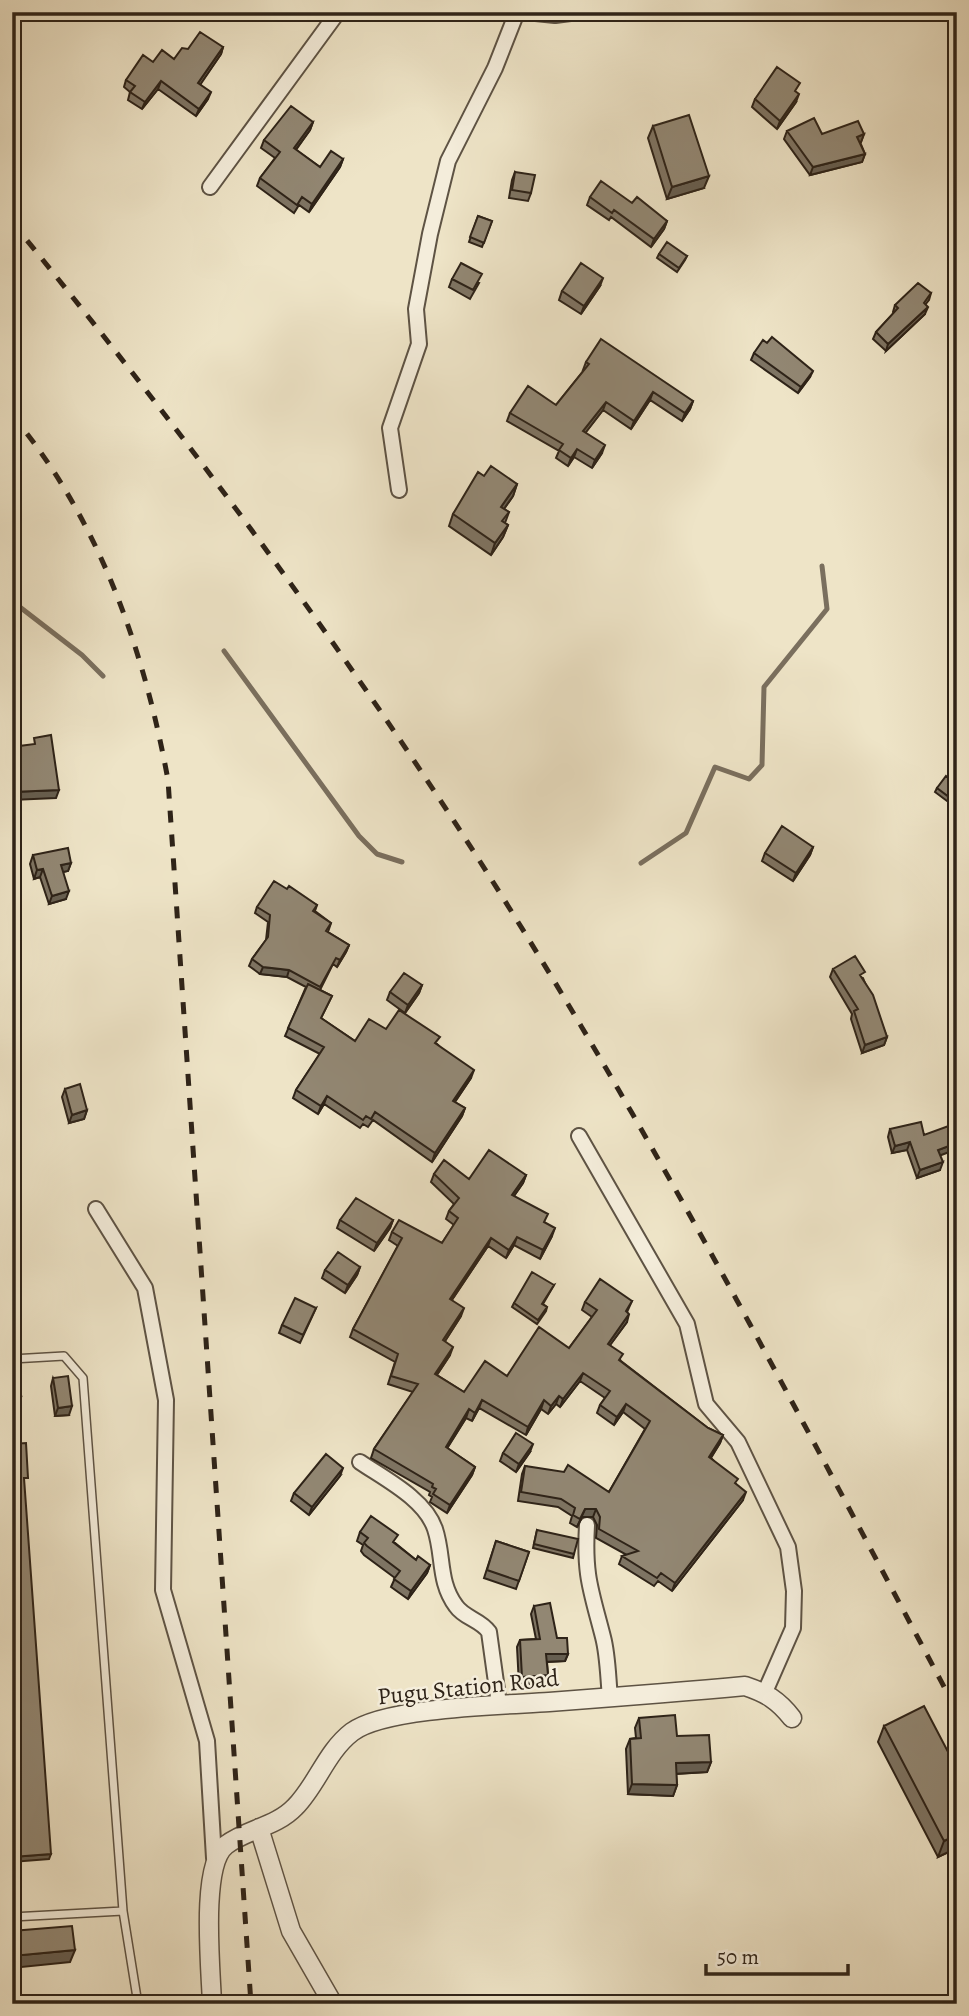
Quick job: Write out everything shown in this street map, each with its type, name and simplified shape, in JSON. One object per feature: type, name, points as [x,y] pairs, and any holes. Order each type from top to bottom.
[{"type":"street","points":[[210,187],[338,12]]},
{"type":"street","points":[[399,490],[390,428],[419,344],[416,309],[448,161],[495,68],[517,12]]},
{"type":"street","points":[[526,12],[555,15],[578,12]]},
{"type":"street","points":[[579,1136],[687,1324],[706,1404],[738,1442],[788,1547],[794,1591],[793,1628],[765,1692],[782,1704],[792,1718]]},
{"type":"street","points":[[96,1209],[145,1288],[163,1388],[163,1590],[206,1741],[214,1858],[209,1881],[212,2004]]},
{"type":"street","points":[[360,1462],[428,1515],[435,1528],[444,1585],[456,1607],[489,1632],[499,1704]]},
{"type":"street","points":[[587,1525],[585,1566],[591,1599],[604,1639],[610,1697]]},
{"type":"street","name":"Pugu Station Road","points":[[214,1858],[225,1845],[274,1822],[296,1807],[331,1753],[353,1731],[376,1719],[499,1704],[745,1686],[765,1692]]},
{"type":"street","points":[[259,1828],[291,1931],[333,2004]]},
{"type":"lane","points":[[12,1359],[64,1356],[83,1378],[123,1912],[138,2004]]},
{"type":"lane","points":[[12,1917],[123,1912]]},
{"type":"building","points":[[200,32],[223,47],[198,83],[211,92],[199,109],[161,81],[145,102],[130,92],[135,86],[126,80],[143,55],[153,62],[162,50],[174,59],[182,48],[188,49]]},
{"type":"building","points":[[777,67],[800,83],[795,91],[799,94],[780,121],[755,99]]},
{"type":"building","points":[[291,106],[313,122],[294,148],[320,167],[331,151],[343,159],[312,204],[302,197],[297,205],[260,178],[280,152],[264,140]]},
{"type":"building","points":[[689,115],[709,176],[672,187],[653,126]]},
{"type":"building","points":[[814,118],[822,134],[858,121],[864,134],[857,137],[865,154],[813,167],[787,131]]},
{"type":"building","points":[[515,172],[535,175],[531,193],[512,190]]},
{"type":"building","points":[[601,181],[632,203],[637,197],[667,221],[654,239],[614,210],[612,213],[590,197]]},
{"type":"building","points":[[478,216],[492,221],[484,243],[470,237]]},
{"type":"building","points":[[667,242],[687,256],[679,268],[659,254]]},
{"type":"building","points":[[461,263],[482,274],[473,290],[452,279]]},
{"type":"building","points":[[581,263],[603,278],[584,306],[562,291]]},
{"type":"building","points":[[918,283],[931,293],[924,303],[928,307],[888,344],[876,332],[898,308],[895,305]]},
{"type":"building","points":[[772,337],[813,371],[801,387],[754,353],[763,340],[767,343]]},
{"type":"building","points":[[601,339],[693,401],[685,413],[653,392],[634,421],[606,402],[583,431],[605,445],[595,460],[577,449],[571,458],[559,450],[563,444],[510,413],[528,386],[556,405],[589,364],[586,362]]},
{"type":"building","points":[[491,466],[517,484],[501,507],[509,512],[502,521],[508,525],[495,543],[453,514],[478,472],[484,476]]},
{"type":"building","points":[[51,735],[59,790],[12,792],[12,747],[35,744],[34,738]]},
{"type":"building","points":[[946,776],[957,785],[957,795],[953,800],[937,788]]},
{"type":"building","points":[[782,826],[813,847],[796,873],[765,853]]},
{"type":"building","points":[[68,848],[71,863],[61,865],[69,891],[52,896],[43,869],[37,870],[33,855]]},
{"type":"building","points":[[274,881],[287,889],[289,886],[317,905],[313,911],[331,923],[326,931],[349,945],[340,960],[336,958],[320,987],[289,970],[263,967],[252,959],[268,937],[270,915],[257,907]]},
{"type":"building","points":[[855,956],[865,972],[860,975],[873,995],[887,1037],[865,1045],[854,1011],[858,1009],[833,969]]},
{"type":"building","points":[[404,973],[422,985],[408,1005],[390,992]]},
{"type":"building","points":[[308,984],[332,996],[321,1018],[355,1041],[369,1019],[386,1029],[399,1010],[440,1037],[435,1043],[474,1070],[453,1101],[465,1108],[435,1153],[375,1112],[371,1119],[366,1116],[363,1120],[327,1096],[321,1106],[296,1090],[324,1047],[288,1028]]},
{"type":"building","points":[[80,1084],[87,1110],[72,1115],[65,1089]]},
{"type":"building","points":[[921,1122],[924,1135],[957,1123],[957,1143],[938,1150],[943,1162],[920,1170],[910,1142],[895,1146],[890,1129]]},
{"type":"building","points":[[489,1150],[526,1175],[512,1195],[548,1214],[544,1222],[555,1228],[543,1250],[517,1237],[509,1250],[491,1238],[450,1299],[464,1308],[443,1340],[453,1347],[435,1374],[464,1392],[485,1361],[507,1376],[539,1327],[569,1348],[597,1310],[585,1302],[600,1279],[632,1301],[626,1311],[629,1314],[608,1344],[623,1354],[619,1360],[708,1428],[723,1435],[709,1457],[738,1479],[735,1483],[746,1492],[675,1583],[661,1573],[657,1578],[622,1556],[638,1551],[599,1529],[600,1517],[596,1509],[585,1509],[580,1519],[573,1515],[575,1508],[561,1499],[521,1492],[525,1466],[564,1472],[568,1465],[609,1492],[650,1421],[626,1404],[617,1417],[600,1405],[610,1391],[583,1373],[563,1399],[559,1396],[551,1406],[544,1400],[528,1427],[482,1400],[475,1413],[469,1409],[446,1447],[475,1467],[450,1505],[433,1494],[436,1489],[432,1487],[433,1484],[374,1449],[418,1384],[391,1376],[398,1354],[353,1329],[402,1238],[392,1232],[399,1220],[442,1243],[458,1218],[449,1211],[459,1198],[434,1174],[444,1160],[469,1179]]},
{"type":"building","points":[[356,1198],[393,1220],[377,1243],[340,1220]]},
{"type":"building","points":[[338,1252],[360,1267],[348,1285],[325,1270]]},
{"type":"building","points":[[532,1272],[554,1285],[542,1304],[547,1307],[538,1320],[514,1303]]},
{"type":"building","points":[[295,1298],[316,1308],[303,1335],[282,1325]]},
{"type":"building","points":[[68,1376],[72,1406],[58,1408],[53,1378]]},
{"type":"building","points":[[19,1379],[21,1397],[12,1398],[12,1380]]},
{"type":"building","points":[[516,1433],[533,1444],[519,1464],[503,1453]]},
{"type":"building","points":[[26,1443],[28,1478],[24,1478],[51,1854],[12,1857],[12,1444]]},
{"type":"building","points":[[326,1454],[343,1468],[312,1507],[294,1493]]},
{"type":"building","points":[[371,1516],[398,1535],[393,1542],[416,1560],[418,1556],[430,1565],[411,1591],[394,1579],[400,1571],[364,1543],[368,1538],[360,1532]]},
{"type":"building","points":[[537,1530],[578,1539],[574,1554],[534,1544]]},
{"type":"building","points":[[496,1541],[529,1552],[519,1581],[487,1570]]},
{"type":"building","points":[[550,1603],[557,1638],[567,1638],[568,1654],[546,1654],[548,1675],[522,1677],[520,1640],[540,1639],[534,1606]]},
{"type":"building","points":[[924,1706],[957,1769],[957,1835],[944,1841],[884,1726]]},
{"type":"building","points":[[675,1715],[677,1736],[709,1735],[711,1762],[676,1763],[677,1785],[632,1784],[630,1739],[641,1738],[639,1718]]},
{"type":"building","points":[[72,1926],[75,1950],[12,1956],[12,1931]]},
{"type":"waterway","points":[[641,863],[686,833],[715,767],[749,779],[762,765],[764,687],[827,609],[822,566]]},
{"type":"waterway","points":[[12,601],[82,655],[103,676]]},
{"type":"waterway","points":[[224,651],[359,836],[377,854],[402,862]]},
{"type":"railway","points":[[12,222],[184,439],[239,513],[347,662],[450,815],[586,1034],[650,1145],[775,1370],[957,1711]]},
{"type":"railway","points":[[12,415],[43,455],[70,497],[114,587],[146,682],[168,780],[251,2004]]}]
